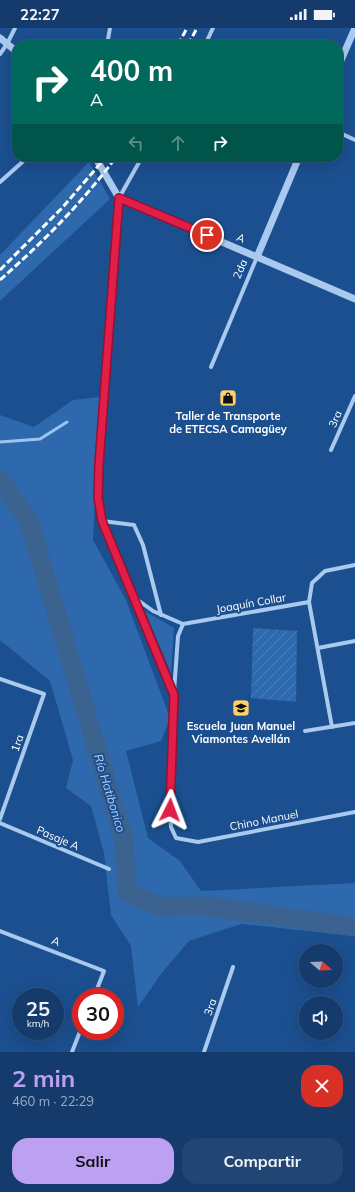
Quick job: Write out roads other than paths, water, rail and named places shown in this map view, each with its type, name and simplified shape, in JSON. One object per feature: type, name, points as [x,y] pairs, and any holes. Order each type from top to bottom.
[{"type":"street","points":[[0,54],[15,28]]},
{"type":"street","points":[[109,40],[110,28]]},
{"type":"street","points":[[207,40],[213,28]]},
{"type":"street","points":[[343,56],[355,28]]},
{"type":"street","points":[[0,38],[12,48]]},
{"type":"street","points":[[343,134],[355,140]]},
{"type":"street","points":[[0,182],[22,162]]},
{"type":"street","points":[[98,162],[119,198]]},
{"type":"street","points":[[139,162],[119,198],[99,464],[98,497],[102,521],[174,695]]},
{"type":"street","name":"2da","points":[[211,367],[297,162]]},
{"type":"street","name":"A","points":[[119,198],[355,299]]},
{"type":"street","name":"3ra","points":[[331,450],[355,396]]},
{"type":"street","points":[[102,521],[134,525],[143,545],[161,615]]},
{"type":"street","points":[[332,727],[309,602],[312,583],[325,571],[355,565]]},
{"type":"street","points":[[135,598],[161,615],[183,624],[178,636],[174,695]]},
{"type":"street","name":"Joaquín Collar","points":[[183,624],[309,602]]},
{"type":"street","points":[[318,648],[355,641]]},
{"type":"street","name":"1ra","points":[[0,679],[44,694],[0,819]]},
{"type":"street","name":"Chino Manuel","points":[[174,695],[170,810],[171,827],[176,838],[198,842],[355,812]]},
{"type":"street","points":[[305,731],[355,723]]},
{"type":"street","name":"Pasaje A","points":[[0,823],[109,869]]},
{"type":"street","name":"A","points":[[0,931],[104,971],[97,988]]},
{"type":"street","name":"3ra","points":[[204,1052],[233,967]]},
{"type":"street","points":[[72,1052],[77,1040]]},
{"type":"waterway","points":[[0,442],[40,439],[67,422]]},
{"type":"waterway","name":"Río Hatibonico","points":[[0,480],[29,521],[124,840],[127,892],[160,907],[206,906],[355,927]]},
{"type":"railway","points":[[181,40],[187,28]]},
{"type":"railway","points":[[191,40],[197,28]]},
{"type":"railway","points":[[0,270],[62,208],[102,162]]},
{"type":"railway","points":[[0,280],[61,222],[90,190],[112,162]]},
{"type":"place","name":"Taller de Transporte de ETECSA Camagüey","points":[[228,398]]},
{"type":"place","name":"Escuela Juan Manuel Viamontes Avellán","points":[[241,708]]}]
